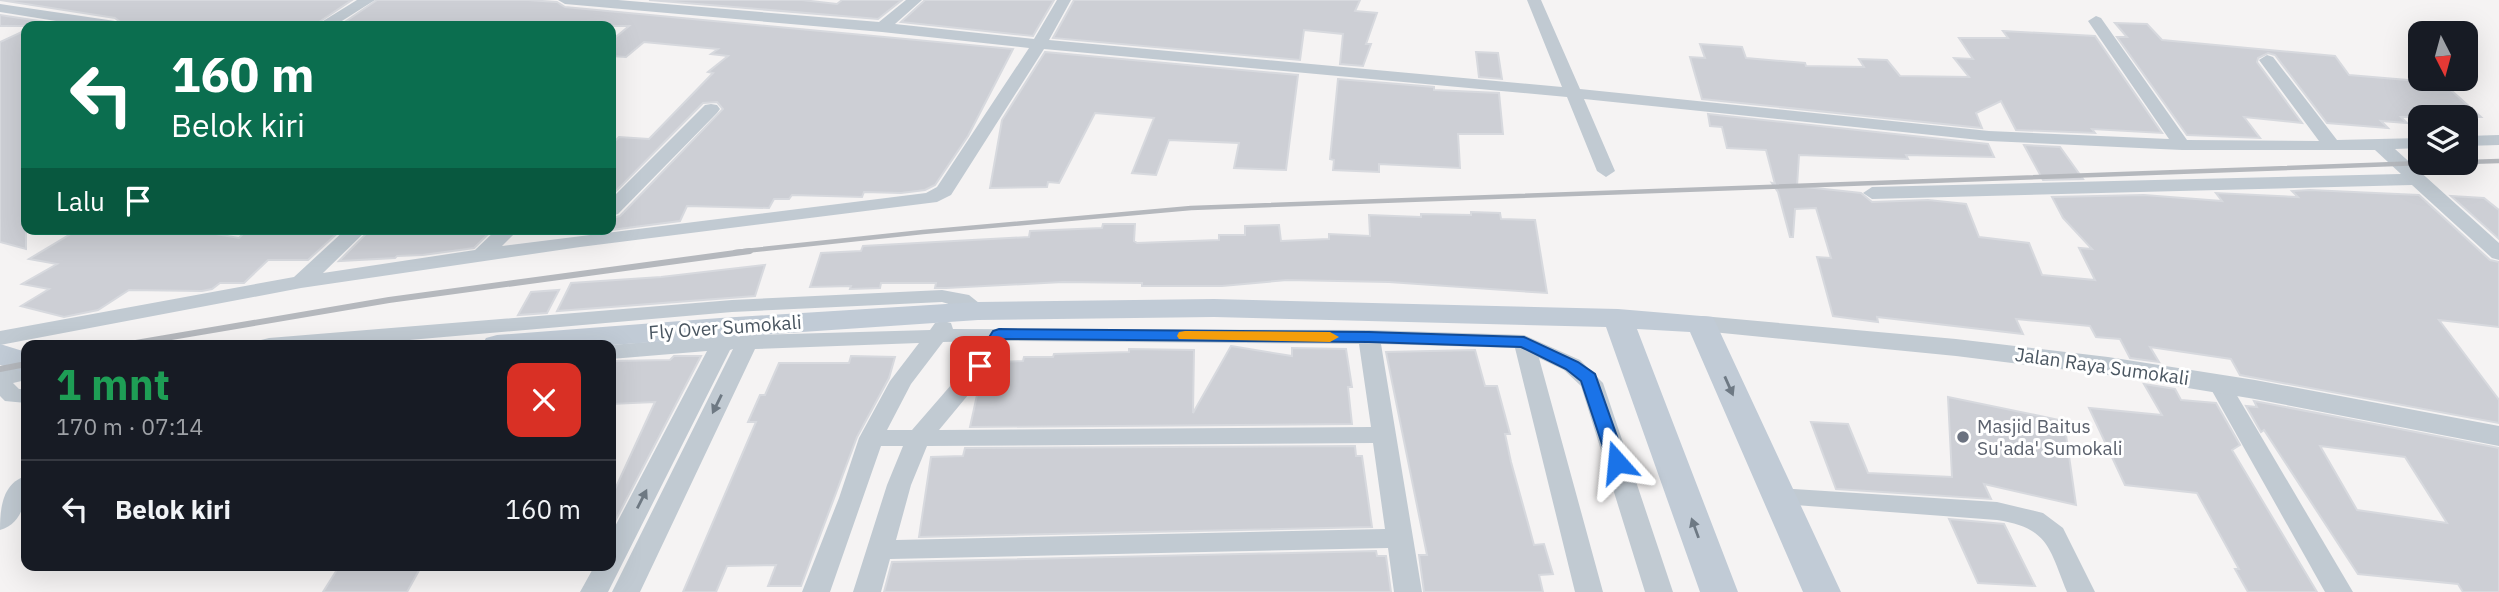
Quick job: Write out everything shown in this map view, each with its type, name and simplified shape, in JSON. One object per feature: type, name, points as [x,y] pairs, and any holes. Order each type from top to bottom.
[{"type":"main road","name":"Fly Over Sumokali","points":[[581,340],[948,318],[1214,308],[1487,328],[1618,318],[1702,324]]},
{"type":"main road","points":[[1618,318],[1718,592]]},
{"type":"main road","points":[[1702,324],[1822,592]]},
{"type":"main road","points":[[1,341],[21,359]]},
{"type":"street","points":[[332,21],[368,0]]},
{"type":"street","points":[[565,0],[1389,74],[1989,136],[2182,145],[2332,146],[2408,143]]},
{"type":"street","points":[[763,17],[785,0]]},
{"type":"street","points":[[882,27],[915,0]]},
{"type":"street","points":[[616,232],[936,196],[944,191],[1064,0]]},
{"type":"street","points":[[1534,0],[1606,171]]},
{"type":"street","points":[[0,8],[83,21]]},
{"type":"street","points":[[2096,21],[2182,145]]},
{"type":"street","points":[[2267,60],[2332,146]]},
{"type":"street","points":[[616,205],[711,109]]},
{"type":"street","points":[[2478,141],[2499,140]]},
{"type":"street","points":[[2378,144],[2499,254]]},
{"type":"street","points":[[1872,193],[2415,179]]},
{"type":"street","points":[[301,282],[352,235]]},
{"type":"street","points":[[481,256],[503,235]]},
{"type":"street","points":[[1,341],[301,282],[481,256],[586,235]]},
{"type":"street","points":[[328,340],[732,306],[942,296],[962,299],[901,381],[871,438],[852,498],[816,592]]},
{"type":"street","points":[[616,352],[734,343],[948,318],[999,334],[1369,337],[1487,328],[1572,365],[1592,383],[1659,592]]},
{"type":"street","name":"Jalan Raya Sumokali","points":[[1702,324],[2011,354],[2218,382],[2499,436]]},
{"type":"street","points":[[867,592],[899,485],[919,437],[980,366],[999,334]]},
{"type":"street","points":[[1369,337],[1408,592]]},
{"type":"street","points":[[1524,342],[1589,592]]},
{"type":"street","points":[[616,550],[734,343]]},
{"type":"street","points":[[626,592],[734,343]]},
{"type":"street","points":[[21,374],[0,380],[13,396],[21,396]]},
{"type":"street","points":[[2218,382],[2339,592]]},
{"type":"street","points":[[871,438],[1382,435]]},
{"type":"street","points":[[0,521],[21,492]]},
{"type":"street","points":[[1778,497],[1997,511],[2029,516],[2052,530],[2081,592]]},
{"type":"street","points":[[880,550],[1400,538]]},
{"type":"street","points":[[594,592],[605,571]]},
{"type":"building","points":[[0,0],[352,0],[320,21],[119,21],[115,18]]},
{"type":"building","points":[[377,0],[528,0],[557,2],[565,7],[1013,49],[968,136],[935,185],[925,190],[901,193],[864,192],[862,197],[792,195],[789,199],[774,199],[769,208],[687,206],[680,221],[616,229],[616,217],[620,216],[723,109],[717,102],[703,103],[616,191],[616,140],[619,137],[649,139],[713,73],[708,72],[728,56],[711,54],[718,49],[644,42],[626,57],[616,56],[616,37],[629,26],[616,26],[616,21],[346,21]]},
{"type":"building","points":[[649,0],[802,0],[837,4],[842,0],[902,0],[878,19]]},
{"type":"building","points":[[925,0],[1054,0],[1033,36],[901,22]]},
{"type":"building","points":[[1074,0],[1360,0],[1355,11],[1377,13],[1366,44],[1371,44],[1363,66],[1340,64],[1343,34],[1304,30],[1300,60],[1053,38]]},
{"type":"building","points":[[0,15],[39,21],[21,21],[21,26],[0,26]]},
{"type":"building","points":[[2115,23],[2147,24],[2162,40],[2335,56],[2349,75],[2408,80],[2408,91],[2452,91],[2468,105],[2408,105],[2408,117],[2401,117],[2407,123],[2381,121],[2388,128],[2327,123],[2275,55],[2268,53],[2258,58],[2257,62],[2302,123],[2244,117],[2260,138],[2187,135],[2117,37],[2127,37]]},
{"type":"building","points":[[2003,31],[2095,36],[2162,133],[2092,129],[2095,133],[2016,130],[2001,101],[1976,113],[1982,128],[1702,99],[1690,57],[1705,58],[1700,44],[1742,47],[1746,58],[1805,63],[1806,66],[1864,67],[1859,59],[1887,60],[1900,76],[1969,77],[1954,58],[1973,59],[1959,38],[2008,38]]},
{"type":"building","points":[[21,32],[21,235],[26,235],[26,249],[0,242],[0,42]]},
{"type":"building","points":[[1045,52],[1298,75],[1286,170],[1234,168],[1239,143],[1169,140],[1156,175],[1132,173],[1154,118],[1095,113],[1059,183],[1048,182],[1047,187],[990,188],[1002,120]]},
{"type":"building","points":[[1476,52],[1498,53],[1502,79],[1479,77]]},
{"type":"building","points":[[1338,79],[1434,87],[1434,90],[1499,93],[1503,134],[1458,134],[1460,168],[1379,164],[1379,172],[1333,170],[1334,160],[1330,159]]},
{"type":"building","points":[[1708,114],[1988,144],[1994,157],[1906,155],[1908,159],[1799,155],[1797,186],[1861,193],[1872,202],[1928,200],[1966,204],[1979,237],[2029,243],[2042,275],[2095,280],[2079,248],[2092,249],[2063,218],[2052,197],[2144,195],[2222,201],[2216,193],[2298,197],[2292,191],[2310,190],[2419,195],[2490,260],[2499,262],[2499,327],[2439,320],[2499,400],[2499,423],[2240,375],[2231,359],[2150,347],[2159,362],[2130,358],[2120,339],[2096,337],[2090,326],[2016,319],[2023,334],[1877,317],[1878,322],[1833,316],[1817,257],[1831,258],[1816,208],[1795,209],[1793,237],[1790,237],[1778,192],[1772,183],[1775,184],[1766,150],[1727,148],[1722,127],[1710,126]]},
{"type":"building","points":[[2024,145],[2060,147],[2083,179],[2043,180]]},
{"type":"building","points":[[2451,196],[2484,198],[2499,210],[2499,239]]},
{"type":"building","points":[[1471,212],[1500,213],[1501,219],[1535,220],[1547,293],[1389,282],[1287,280],[1222,286],[1063,282],[946,288],[935,288],[936,283],[881,283],[880,288],[850,289],[851,286],[810,287],[821,253],[861,251],[863,246],[1029,237],[1030,231],[1102,228],[1103,224],[1135,224],[1134,241],[1137,243],[1219,240],[1219,235],[1245,235],[1245,226],[1279,225],[1281,241],[1329,239],[1329,234],[1370,236],[1369,215],[1421,217],[1421,214],[1471,215]]},
{"type":"building","points":[[69,235],[221,235],[239,238],[242,235],[335,235],[308,260],[268,260],[244,283],[220,283],[212,289],[202,291],[129,290],[98,310],[64,317],[21,306],[49,289],[22,284],[57,264],[29,259]]},
{"type":"building","points":[[365,235],[487,235],[474,248],[395,258],[339,261]]},
{"type":"building","points":[[765,265],[755,296],[557,311],[571,283],[661,277]]},
{"type":"building","points":[[559,290],[547,313],[518,315],[531,292]]},
{"type":"building","points":[[1231,346],[1292,356],[1292,348],[1346,349],[1352,387],[1348,387],[1352,424],[970,427],[979,386],[997,362],[1023,361],[1024,357],[1053,357],[1054,354],[1129,352],[1129,349],[1194,350],[1193,413]]},
{"type":"building","points":[[1475,350],[1485,386],[1497,386],[1510,434],[1505,434],[1511,462],[1534,545],[1544,544],[1553,574],[1539,575],[1543,592],[1424,592],[1419,555],[1427,555],[1386,352]]},
{"type":"building","points":[[674,356],[701,356],[616,519],[616,487],[655,402],[616,404],[616,361],[670,360]]},
{"type":"building","points":[[851,356],[895,357],[889,378],[857,437],[801,586],[768,586],[776,565],[727,566],[716,592],[683,592],[756,422],[748,422],[760,395],[765,395],[779,363],[849,363]]},
{"type":"building","points":[[2144,384],[2175,389],[2181,400],[2216,403],[2240,445],[2232,450],[2317,592],[2248,592],[2235,569],[2239,569],[2197,493],[2125,485],[2089,408],[2162,415]]},
{"type":"building","points":[[1948,397],[2064,421],[2076,505],[1984,484],[1991,499],[1836,489],[1811,422],[1848,424],[1868,473],[1952,477]]},
{"type":"building","points":[[2254,401],[2499,448],[2499,592],[2463,592],[2458,584],[2358,574],[2246,406],[2257,407]],"holes":[[[2320,446],[2405,457],[2447,523],[2357,510]]]},
{"type":"building","points":[[1355,446],[1356,456],[1362,456],[1372,527],[919,537],[931,457],[963,456],[965,448]]},
{"type":"building","points":[[1949,519],[2004,524],[2035,586],[1978,583]]},
{"type":"building","points":[[1376,551],[1377,556],[1386,556],[1391,592],[884,592],[892,562]]},
{"type":"building","points":[[336,571],[419,571],[407,592],[323,592]]},
{"type":"railway","points":[[2478,162],[2499,161]]},
{"type":"railway","points":[[735,252],[1191,208],[2408,164]]},
{"type":"railway","points":[[153,340],[389,300],[750,251]]},
{"type":"railway","points":[[0,369],[21,365]]},
{"type":"slow traffic","points":[[1185,336],[1330,337]]},
{"type":"place","name":"Masjid Baitus Su'ada' Sumokali","points":[[1963,437]]},
{"type":"route","points":[[980,366],[999,334],[1369,337],[1524,342],[1572,365],[1589,378],[1617,462]]}]
